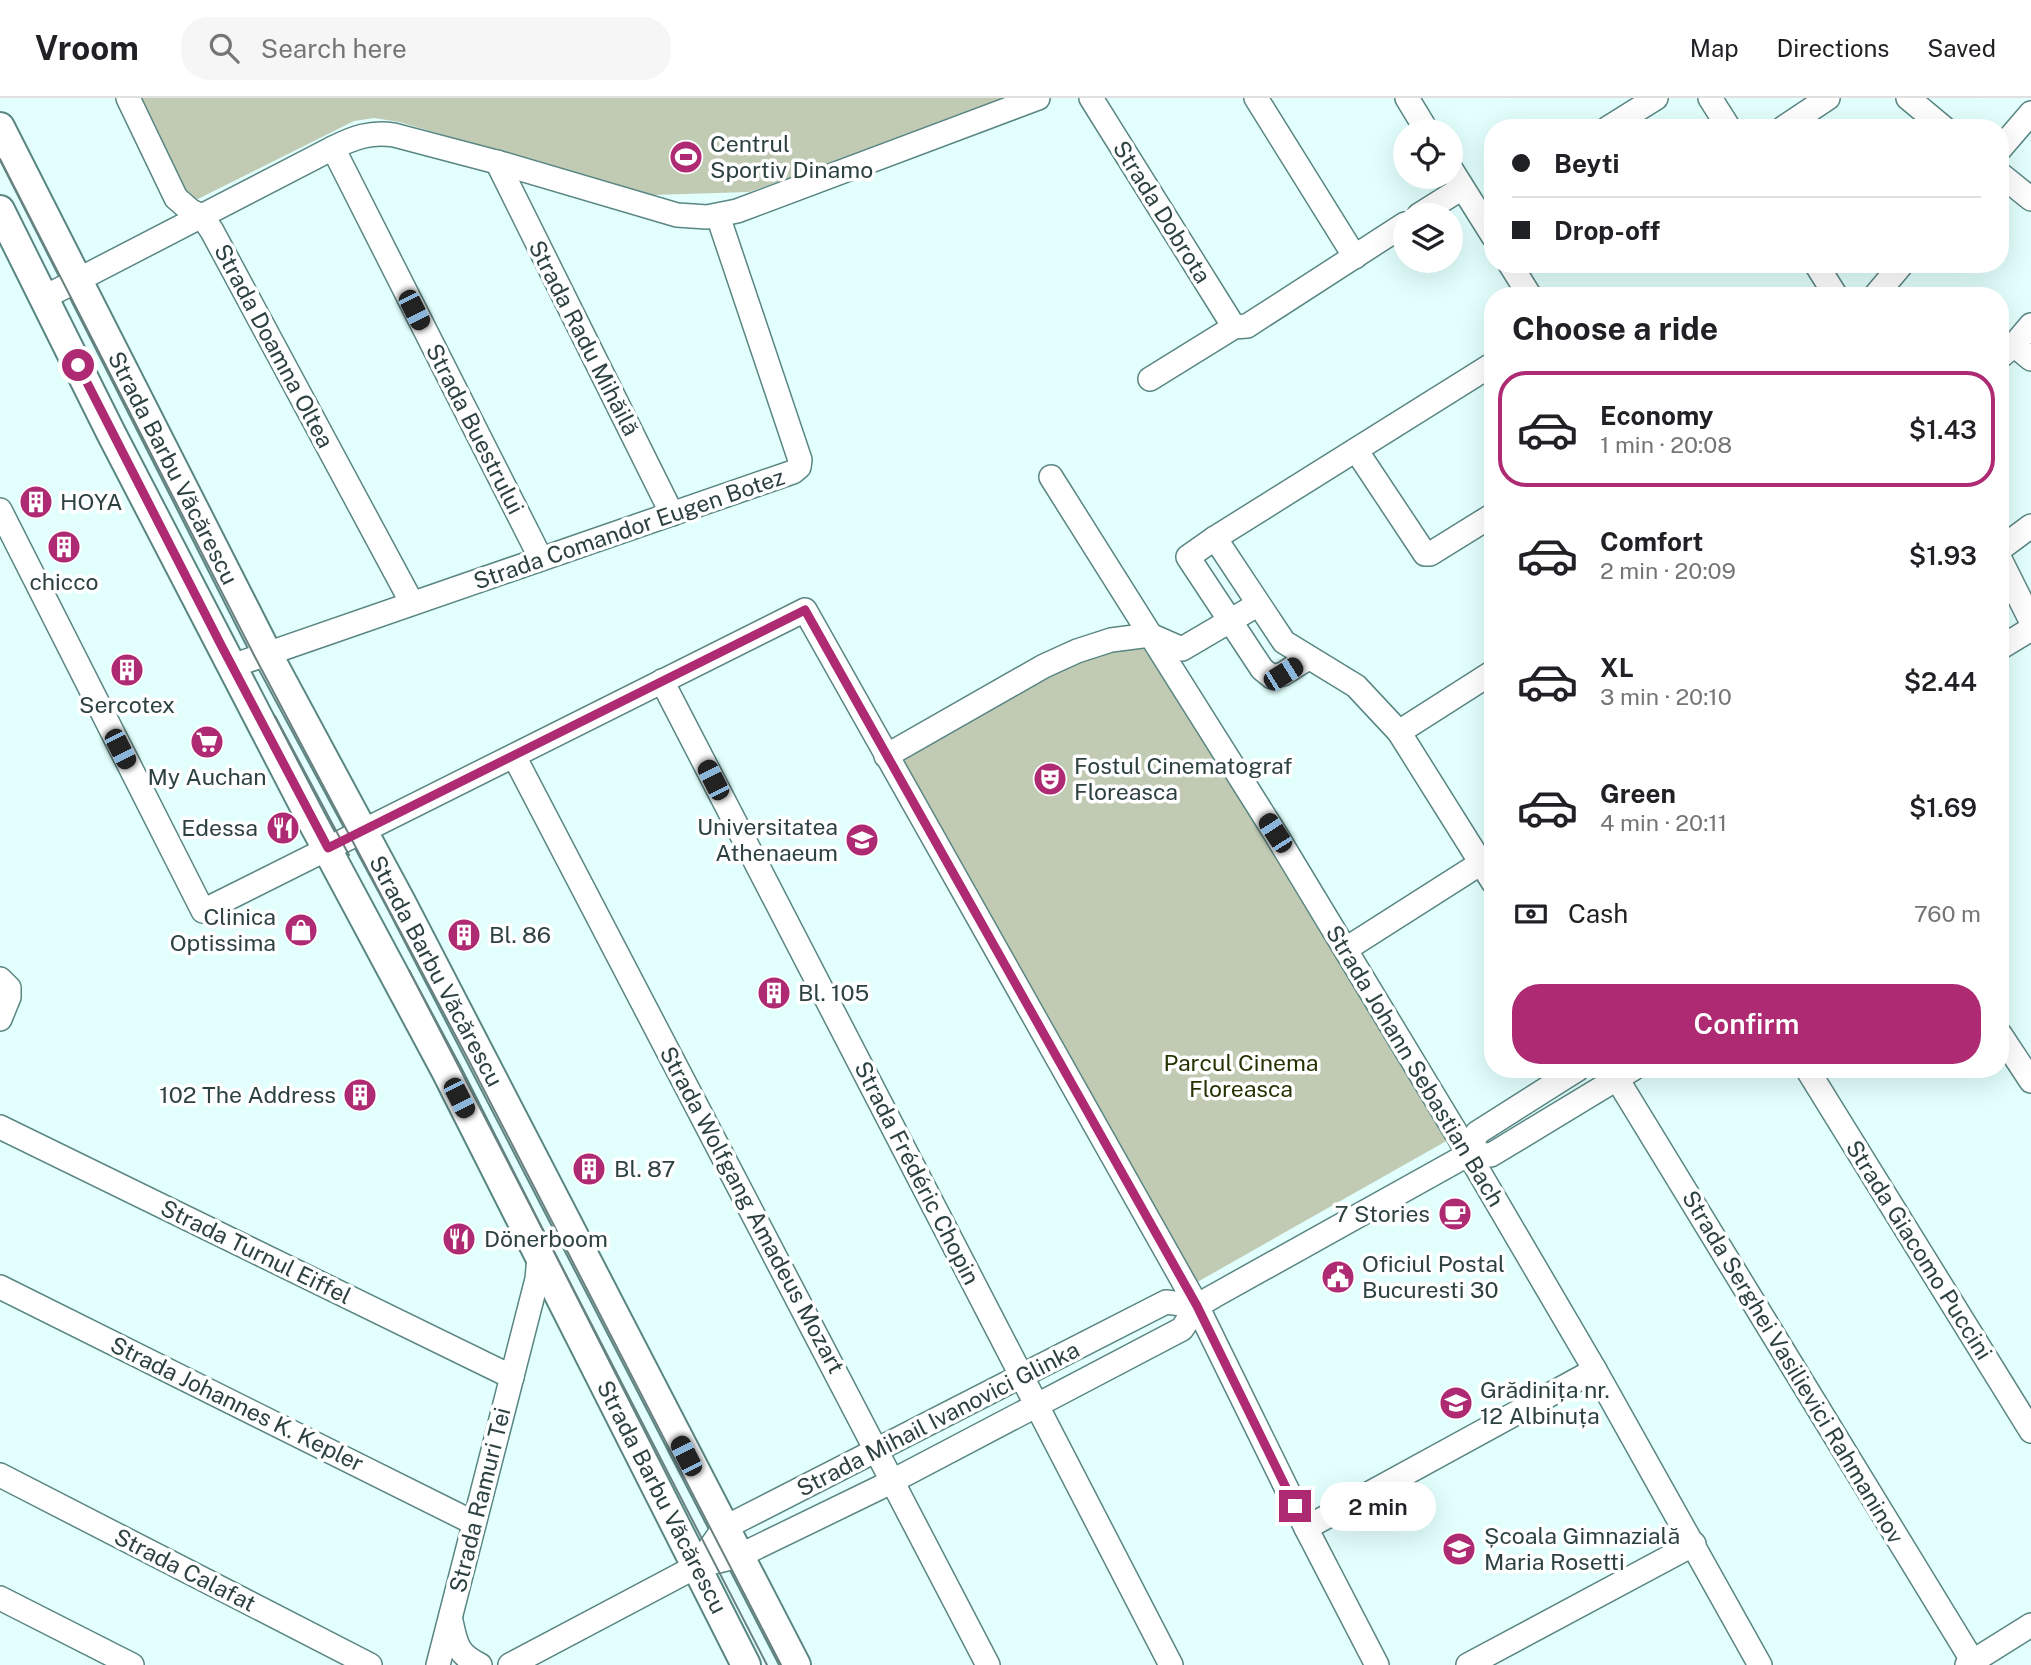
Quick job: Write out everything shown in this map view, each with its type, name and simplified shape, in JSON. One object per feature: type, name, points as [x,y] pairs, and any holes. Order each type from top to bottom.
[{"type":"main road","name":"Strada Barbu Văcărescu","points":[[0,127],[267,653],[480,1054],[796,1665]]},
{"type":"main road","name":"Strada Barbu Văcărescu","points":[[0,210],[111,433],[447,1073],[746,1665]]},
{"type":"street","name":"Strada Doamna Oltea","points":[[128,98],[176,198],[191,211],[202,216],[412,603]]},
{"type":"street","points":[[45,297],[352,139],[382,133],[497,162],[677,215],[718,216],[1038,98]]},
{"type":"street","name":"Strada Dobrota","points":[[1091,98],[1234,327]]},
{"type":"street","points":[[1256,98],[1354,257]]},
{"type":"street","points":[[1407,98],[1420,119]]},
{"type":"street","points":[[1622,119],[1656,98]]},
{"type":"street","points":[[1710,98],[1723,119]]},
{"type":"street","points":[[1796,119],[1828,98]]},
{"type":"street","points":[[1908,98],[1933,119]]},
{"type":"street","points":[[2009,139],[2031,113]]},
{"type":"street","name":"Strada Buestrului","points":[[333,148],[541,559]]},
{"type":"street","name":"Strada Radu Mihăilă","points":[[497,162],[673,514]]},
{"type":"street","points":[[2009,181],[2031,199]]},
{"type":"street","points":[[1463,184],[1484,204]]},
{"type":"street","points":[[1431,203],[1446,189]]},
{"type":"street","name":"Strada Comandor Eugen Botez","points":[[232,666],[793,472],[799,467],[800,460],[718,216]]},
{"type":"street","points":[[1150,379],[1234,327],[1247,326],[1393,232]]},
{"type":"street","points":[[1883,287],[1894,273]]},
{"type":"street","points":[[2015,353],[2031,325]]},
{"type":"street","points":[[1308,658],[1283,674],[1272,677],[1262,670],[1188,557],[1484,370]]},
{"type":"street","points":[[1356,450],[1425,554],[1430,554],[1484,521]]},
{"type":"street","name":"Strada Johann Sebastian Bach","points":[[1052,477],[1346,949],[1469,1154],[1595,1370],[1760,1665]]},
{"type":"street","points":[[0,510],[203,911],[805,610],[1197,1306],[1377,1665]]},
{"type":"street","points":[[2009,542],[2031,526]]},
{"type":"street","points":[[1216,538],[1284,642],[1356,686],[1399,732],[1484,868]]},
{"type":"street","points":[[2009,577],[2031,621]]},
{"type":"street","points":[[886,756],[1044,666],[1077,651],[1111,640],[1150,635],[1182,649],[1258,605]]},
{"type":"street","points":[[2009,642],[2031,629]]},
{"type":"street","points":[[1399,732],[1484,678]]},
{"type":"street","name":"Strada Frédéric Chopin","points":[[662,681],[1171,1665]]},
{"type":"street","name":"Strada Wolfgang Amadeus Mozart","points":[[514,756],[988,1665]]},
{"type":"street","points":[[1346,949],[1484,875]]},
{"type":"street","points":[[0,979],[9,988],[9,997],[0,1019]]},
{"type":"street","points":[[2009,1048],[2031,1081]]},
{"type":"street","name":"Strada Mihail Ivanovici Glinka","points":[[1469,1154],[1477,1133],[1564,1078]]},
{"type":"street","name":"Strada Mihail Ivanovici Glinka","points":[[510,1665],[696,1566],[739,1556],[894,1481],[1182,1329],[1197,1306],[1469,1154],[1492,1155],[1611,1078]]},
{"type":"street","name":"Strada Serghei Vasilievici Rahmaninov","points":[[1624,1078],[1972,1664]]},
{"type":"street","name":"Strada Giacomo Puccini","points":[[1813,1078],[2031,1431]]},
{"type":"street","name":"Strada Turnul Eiffel","points":[[0,1127],[512,1377]]},
{"type":"street","name":"Strada Ramuri Tei","points":[[438,1665],[537,1279],[540,1257]]},
{"type":"street","name":"Strada Johannes K. Kepler","points":[[0,1287],[474,1523]]},
{"type":"street","name":"Strada Mihail Ivanovici Glinka","points":[[696,1566],[724,1528],[1166,1302],[1197,1306]]},
{"type":"street","name":"Strada Ramuri Tei","points":[[522,1335],[535,1317],[546,1309],[565,1308]]},
{"type":"street","points":[[1306,1528],[1595,1370]]},
{"type":"street","name":"Strada Calafat","points":[[0,1475],[370,1665]]},
{"type":"street","points":[[1468,1665],[1694,1544]]},
{"type":"street","points":[[0,1598],[132,1665]]},
{"type":"street","points":[[450,1618],[456,1647],[480,1665]]},
{"type":"street","points":[[1972,1664],[2031,1625]]},
{"type":"green space","name":"Centrul Sportiv Dinamo","points":[[140,98],[1018,98],[749,192],[653,195],[399,122],[374,118],[354,121],[194,201],[188,199]]},
{"type":"green space","name":"Parcul Cinema Floreasca","points":[[1146,645],[1450,1139],[1192,1285],[900,760],[1076,661],[1099,652]]},
{"type":"tram line","points":[[0,159],[255,657],[469,1061],[781,1665]]},
{"type":"tram line","points":[[275,716],[349,855]]},
{"type":"tram line","points":[[409,970],[767,1665]]},
{"type":"place","name":"Centrul Sportiv Dinamo","points":[[686,157]]},
{"type":"place","name":"HOYA","points":[[36,502]]},
{"type":"place","name":"chicco","points":[[64,547]]},
{"type":"place","name":"Sercotex","points":[[127,670]]},
{"type":"place","name":"My Auchan","points":[[207,742]]},
{"type":"place","name":"Fostul Cinematograf Floreasca","points":[[1050,779]]},
{"type":"place","name":"Edessa","points":[[283,828]]},
{"type":"place","name":"Universitatea Athenaeum","points":[[862,840]]},
{"type":"place","name":"Clinica Optissima","points":[[301,930]]},
{"type":"place","name":"Bl. 86","points":[[464,935]]},
{"type":"place","name":"Bl. 105","points":[[774,993]]},
{"type":"place","name":"102 The Address","points":[[360,1095]]},
{"type":"place","name":"Bl. 87","points":[[589,1169]]},
{"type":"place","name":"7 Stories","points":[[1455,1214]]},
{"type":"place","name":"Dönerboom","points":[[459,1239]]},
{"type":"place","name":"Oficiul Postal Bucuresti 30","points":[[1338,1277]]},
{"type":"place","name":"Grădinița nr. 12 Albinuța","points":[[1456,1403]]},
{"type":"place","name":"Școala Gimnazială Maria Rosetti","points":[[1459,1549]]},
{"type":"route","points":[[78,365],[328,848],[805,610],[1197,1306],[1295,1506]]}]
